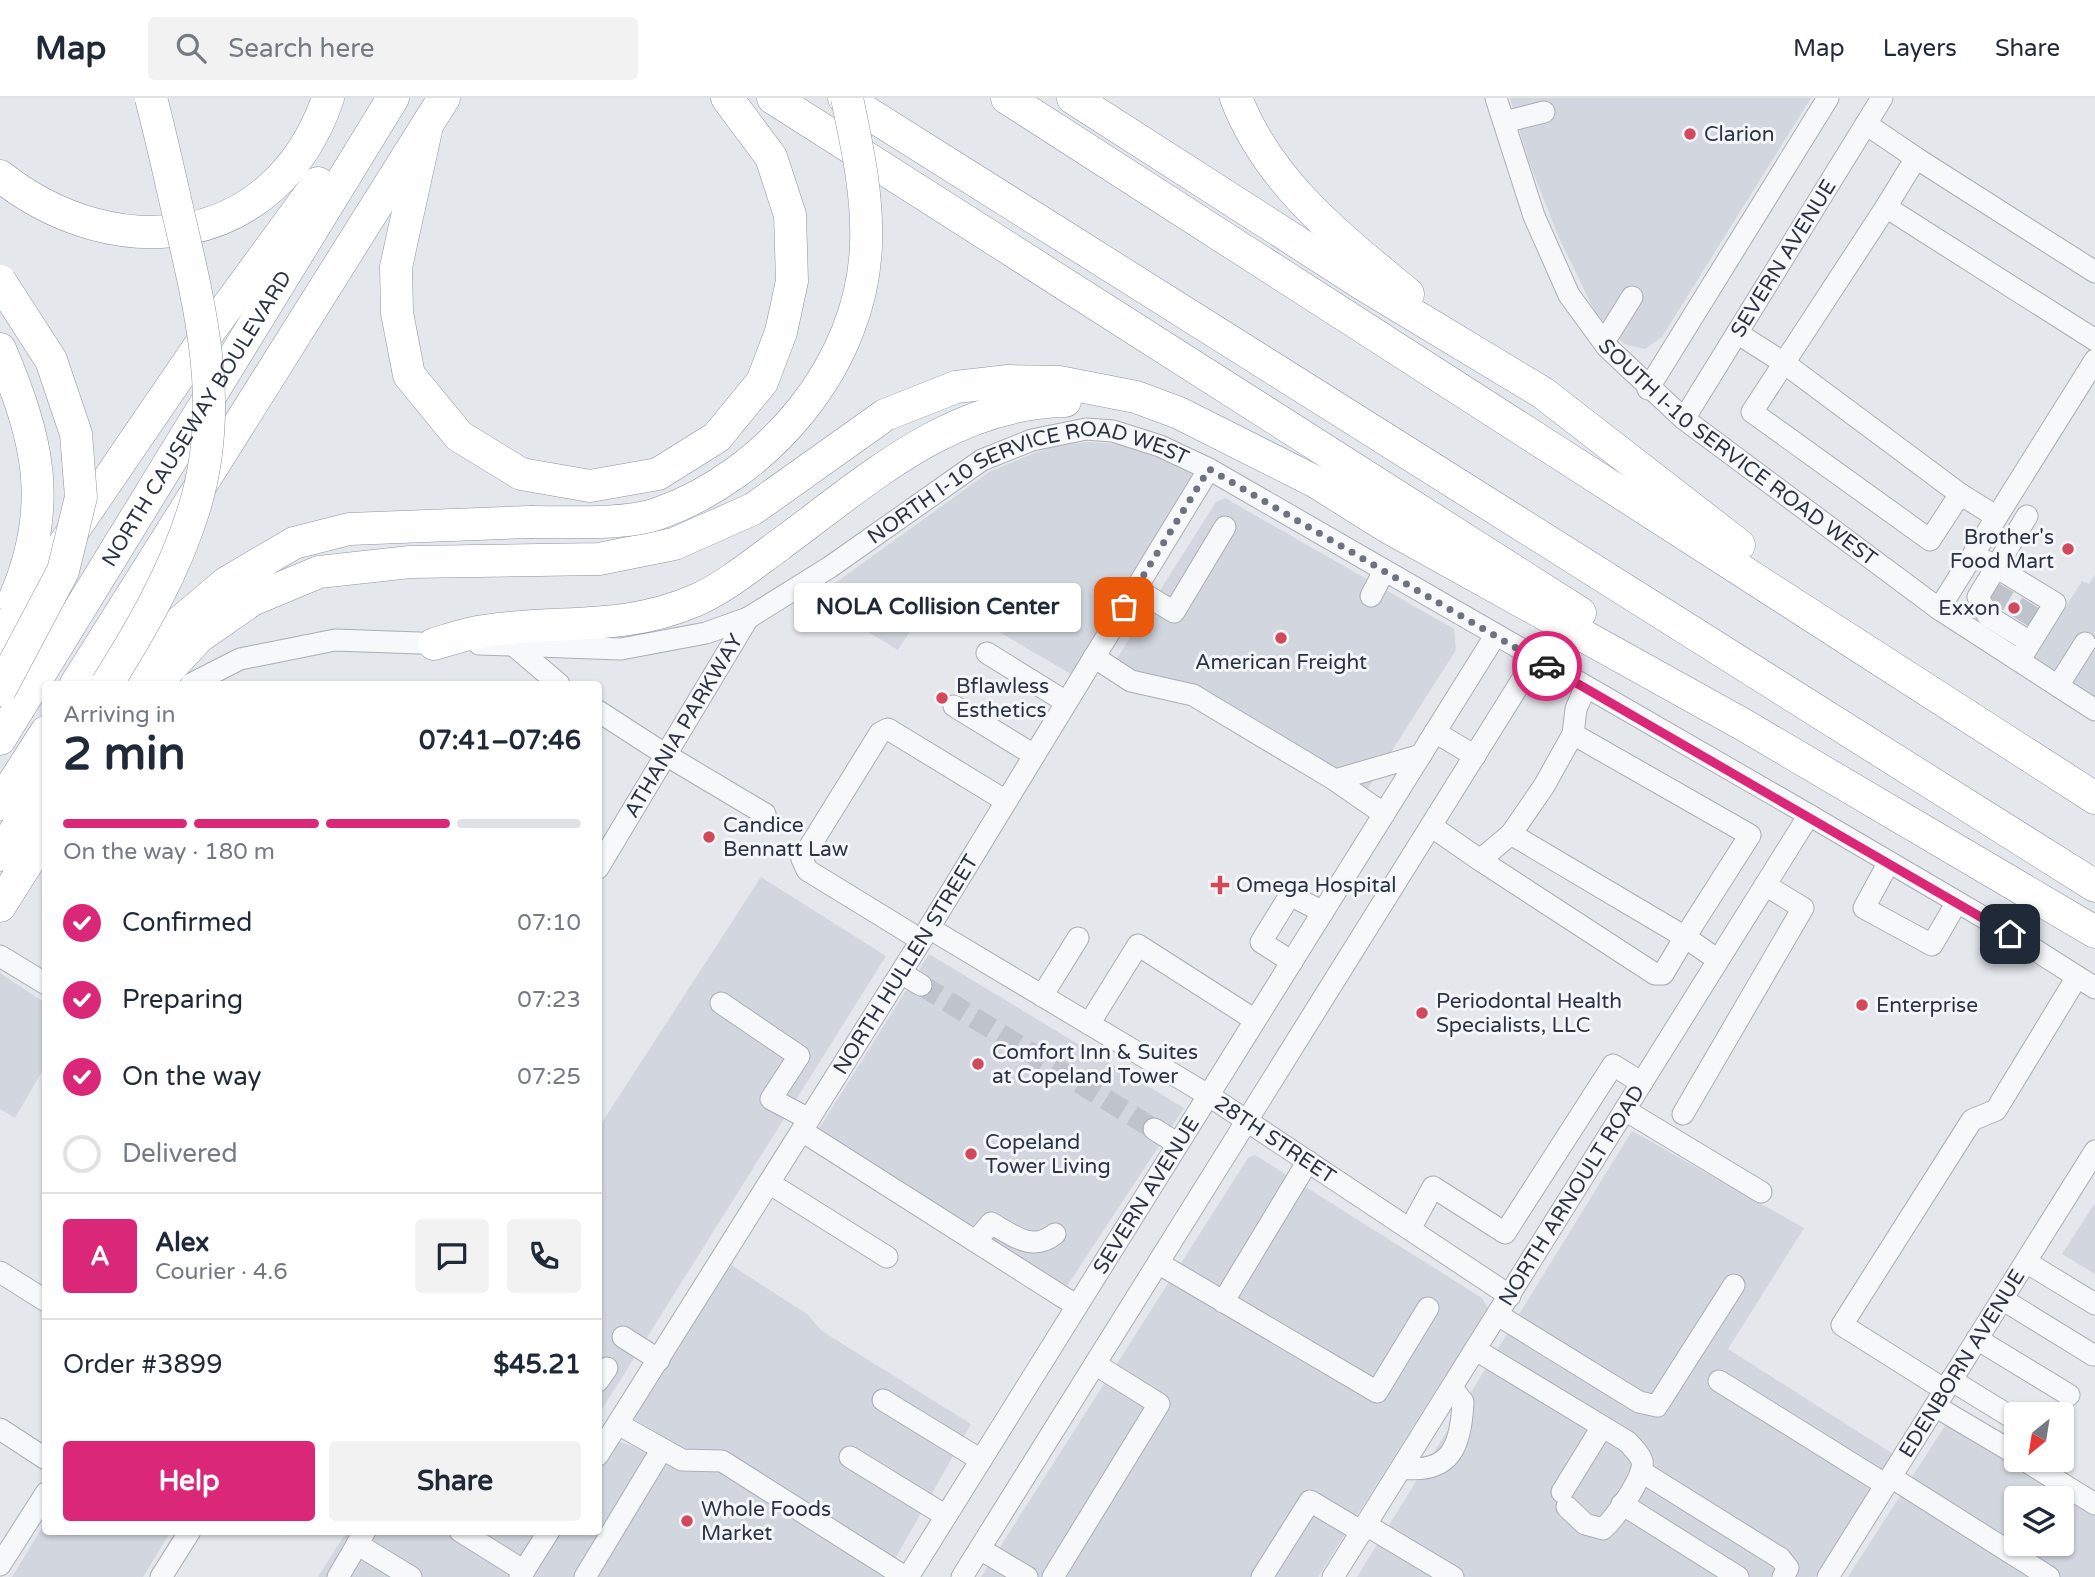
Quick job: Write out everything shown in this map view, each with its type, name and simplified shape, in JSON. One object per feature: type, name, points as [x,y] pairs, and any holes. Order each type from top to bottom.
[{"type":"highway","points":[[109,681],[160,590],[195,508],[206,457],[211,400],[205,331],[151,98]]},
{"type":"highway","points":[[0,176],[43,206],[78,220],[143,232],[193,228],[222,220],[263,197],[299,155],[319,124],[328,98]]},
{"type":"highway","name":"NORTH CAUSEWAY BOULEVARD","points":[[78,681],[444,98]]},
{"type":"highway","points":[[426,126],[400,238],[396,267],[397,313],[409,375],[459,436],[522,474],[590,486],[658,474],[717,437],[762,382],[781,331],[792,281],[790,215],[771,157],[727,98]]},
{"type":"highway","points":[[773,98],[1599,625],[2095,920]]},
{"type":"highway","points":[[140,681],[174,627],[226,583],[295,543],[349,529],[595,521],[655,514],[717,485],[774,443],[819,387],[853,322],[866,246],[862,172],[846,98]]},
{"type":"highway","points":[[846,98],[2095,886]]},
{"type":"highway","points":[[1007,98],[1898,668],[2095,798]]},
{"type":"highway","points":[[1073,98],[1364,285],[1543,393],[1898,668]]},
{"type":"highway","points":[[1236,98],[1272,165],[1312,214],[1474,349]]},
{"type":"highway","points":[[0,639],[211,329],[347,143],[391,101]]},
{"type":"highway","name":"NORTH CAUSEWAY BOULEVARD","points":[[0,739],[391,101]]},
{"type":"highway","points":[[0,281],[51,360],[76,434],[80,497],[63,571],[0,690]]},
{"type":"highway","points":[[0,349],[28,417],[39,480],[34,535],[17,592],[0,631]]},
{"type":"highway","points":[[158,681],[199,638],[252,600],[319,572],[410,562],[599,559],[674,544],[753,509],[885,415],[956,387],[1008,381],[1059,382],[1136,397],[1226,435],[1316,482],[1386,526],[1744,725],[2095,932]]},
{"type":"highway","points":[[434,644],[485,631],[596,625],[651,616],[696,600],[741,573],[919,443],[974,416],[1030,401],[1110,402],[1136,397]]},
{"type":"highway","points":[[4,800],[42,739]]},
{"type":"highway","points":[[0,855],[42,788]]},
{"type":"highway","points":[[0,879],[42,827]]},
{"type":"highway","points":[[0,908],[42,840]]},
{"type":"street","name":"SOUTH I-10 SERVICE ROAD WEST","points":[[1496,98],[1534,216],[1569,295],[1604,342],[1648,389],[1684,419],[1939,609],[2021,639],[2059,686],[2095,710]]},
{"type":"street","points":[[1648,389],[1828,98]]},
{"type":"street","name":"SEVERN AVENUE","points":[[1684,419],[1882,98]]},
{"type":"street","points":[[1504,122],[1544,112]]},
{"type":"street","points":[[1866,124],[2095,272]]},
{"type":"street","points":[[1916,158],[1752,412],[1930,540],[1960,494]]},
{"type":"street","points":[[1886,207],[2095,341]]},
{"type":"street","points":[[1604,342],[1632,297]]},
{"type":"street","points":[[1737,333],[1784,363],[1960,494],[1997,517]]},
{"type":"street","points":[[1939,609],[2095,360]]},
{"type":"street","name":"NORTH I-10 SERVICE ROAD WEST","points":[[197,681],[240,659],[335,640],[383,639],[434,644],[621,649],[706,633],[748,618],[830,567],[982,460],[1032,440],[1086,429],[1113,430],[1160,446],[1209,469],[1535,660],[1809,815],[2086,982]]},
{"type":"street","name":"NORTH HULLEN STREET","points":[[602,1446],[609,1429],[659,1360],[901,973],[1209,469]]},
{"type":"street","points":[[1974,553],[2004,576],[2035,598],[2055,603],[2021,639],[1978,597],[2004,576],[2027,516]]},
{"type":"street","points":[[1136,589],[1174,612],[1225,527]]},
{"type":"street","points":[[1371,596],[1384,571]]},
{"type":"street","name":"ATHANIA PARKWAY","points":[[602,861],[748,618]]},
{"type":"street","name":"SEVERN AVENUE","points":[[906,1577],[1495,636]]},
{"type":"street","points":[[2059,686],[2085,643]]},
{"type":"street","points":[[512,644],[555,681]]},
{"type":"street","points":[[987,653],[1066,702]]},
{"type":"street","points":[[1094,657],[1131,681],[1193,695],[1335,780],[1384,814]]},
{"type":"street","points":[[962,1577],[1535,660]]},
{"type":"street","points":[[1480,859],[1511,834],[1544,786],[1573,734],[1576,709],[1585,688]]},
{"type":"street","points":[[954,706],[1034,755]]},
{"type":"street","points":[[602,714],[765,814]]},
{"type":"street","name":"28TH STREET","points":[[1006,801],[888,729],[880,733],[802,859],[807,870],[1042,996],[1208,1095],[1510,1296]]},
{"type":"street","points":[[1435,733],[1475,756]]},
{"type":"street","points":[[1431,826],[1655,974],[1663,974],[1750,835],[1573,734]]},
{"type":"street","points":[[1335,780],[1421,755]]},
{"type":"street","name":"NORTH ARNOULT ROAD","points":[[1334,1577],[1809,815]]},
{"type":"street","points":[[1511,834],[1685,937],[1718,960]]},
{"type":"street","points":[[0,908],[42,852]]},
{"type":"street","points":[[1889,862],[1864,908],[1932,945],[1957,902]]},
{"type":"street","points":[[1683,1114],[1803,908],[1765,885]]},
{"type":"street","points":[[1292,961],[1261,942],[1290,895],[1323,912]]},
{"type":"street","points":[[1042,996],[1078,938]]},
{"type":"street","points":[[1089,1024],[1138,945],[1255,1020]]},
{"type":"street","points":[[0,956],[42,982]]},
{"type":"street","points":[[901,973],[921,985]]},
{"type":"street","points":[[2004,1444],[1944,1392],[1842,1325],[1972,1120],[1996,1110],[2086,982]]},
{"type":"street","points":[[721,1003],[799,1056],[771,1099],[976,1241],[1077,1306]]},
{"type":"street","points":[[1410,1229],[1433,1187],[1505,1233],[1613,1065],[1643,1083]]},
{"type":"street","points":[[1625,1110],[1761,1192]]},
{"type":"street","points":[[1154,1129],[1178,1144]]},
{"type":"street","name":"EDENBORN AVENUE","points":[[1828,1577],[2095,1152]]},
{"type":"street","points":[[1223,1302],[1308,1161]]},
{"type":"street","points":[[769,1183],[887,1257]]},
{"type":"street","points":[[976,1241],[991,1223],[1026,1243],[1044,1243],[1055,1234]]},
{"type":"street","points":[[2026,1262],[2095,1304]]},
{"type":"street","points":[[1157,1263],[1377,1392],[1428,1308]]},
{"type":"street","points":[[0,1272],[42,1298]]},
{"type":"street","points":[[1498,1315],[1639,1402],[1657,1406],[1734,1284]]},
{"type":"street","points":[[2002,1299],[2093,1354]]},
{"type":"street","points":[[623,1336],[659,1360]]},
{"type":"street","points":[[1978,1339],[2069,1395]]},
{"type":"street","points":[[1476,1350],[1628,1442],[1642,1459],[1642,1472],[1602,1529],[1585,1524],[1565,1500],[1602,1427]]},
{"type":"street","points":[[1053,1577],[1159,1404],[1095,1364]]},
{"type":"street","points":[[1719,1381],[2049,1577]]},
{"type":"street","points":[[1402,1468],[1424,1471],[1444,1460],[1459,1442],[1464,1402],[1452,1388]]},
{"type":"street","points":[[1944,1392],[2004,1415]]},
{"type":"street","points":[[883,1400],[981,1460]]},
{"type":"street","points":[[609,1429],[662,1449],[682,1460],[722,1461],[906,1577]]},
{"type":"street","points":[[8,1434],[42,1456]]},
{"type":"street","points":[[585,1577],[662,1449]]},
{"type":"street","points":[[850,1457],[946,1516]]},
{"type":"street","points":[[1642,1472],[1780,1558],[1788,1567],[1783,1577]]},
{"type":"street","points":[[2043,1472],[2095,1504]]},
{"type":"street","points":[[0,1565],[42,1499]]},
{"type":"street","points":[[1262,1577],[1310,1501],[1452,1577]]},
{"type":"street","points":[[1622,1504],[1738,1577]]},
{"type":"street","points":[[161,1577],[187,1535]]},
{"type":"street","points":[[466,1535],[522,1574],[546,1535]]},
{"type":"street","points":[[338,1577],[361,1538],[411,1577]]},
{"type":"street","points":[[979,1549],[1027,1577]]},
{"type":"shaded area","points":[[1510,98],[1811,98],[1662,337],[1645,349],[1624,344],[1596,314],[1559,238],[1529,162]]},
{"type":"shaded area","points":[[1087,442],[1120,444],[1150,450],[1191,471],[1191,479],[1071,674],[934,594],[898,650],[813,599],[989,472],[1052,446]]},
{"type":"shaded area","points":[[1225,498],[1454,629],[1456,650],[1365,793],[1116,660],[1216,502]]},
{"type":"shaded area","points":[[2095,575],[2095,697],[2034,658],[2082,581],[2089,584]]},
{"type":"shaded area","points":[[761,877],[886,956],[602,1409],[602,1122]]},
{"type":"shaded area","points":[[929,954],[1184,1108],[1065,1289],[817,1132]]},
{"type":"shaded area","points":[[0,973],[42,1001],[42,1071],[15,1118],[0,1109]]},
{"type":"shaded area","points":[[1632,1131],[1804,1228],[1728,1349],[1893,1454],[1815,1577],[1357,1577]]},
{"type":"shaded area","points":[[1255,1155],[1482,1298],[1488,1308],[1318,1577],[981,1577],[1248,1158]]},
{"type":"shaded area","points":[[2095,1203],[2095,1274],[2062,1254]]},
{"type":"shaded area","points":[[731,1265],[807,1314],[822,1331],[971,1424],[885,1577],[318,1577],[344,1535],[602,1535],[602,1437],[633,1446],[682,1471],[711,1472],[723,1454],[695,1455],[632,1418]]},
{"type":"shaded area","points":[[1955,1410],[2004,1440],[2004,1472],[2057,1472],[2095,1495],[2095,1577],[1848,1577]]},
{"type":"shaded area","points":[[42,1528],[42,1535],[169,1535],[143,1577],[12,1577]]},
{"type":"tunnel","points":[[1994,605],[2005,586]]},
{"type":"tunnel","points":[[2020,621],[2032,602]]},
{"type":"tunnel","points":[[921,985],[1154,1129]]},
{"type":"way so far","points":[[1124,607],[1209,469],[1547,666]]},
{"type":"place","name":"Clarion","points":[[1690,134]]},
{"type":"place","name":"Brother's Food Mart","points":[[2068,549]]},
{"type":"place","name":"NOLA Collision Center","points":[[1124,607]]},
{"type":"place","name":"Exxon","points":[[2014,608]]},
{"type":"place","name":"American Freight","points":[[1281,638]]},
{"type":"place","name":"Bflawless Esthetics","points":[[942,698]]},
{"type":"place","name":"Candice Bennatt Law","points":[[709,837]]},
{"type":"place","name":"Omega Hospital","points":[[1220,885]]},
{"type":"place","name":"Enterprise","points":[[1862,1005]]},
{"type":"place","name":"Periodontal Health Specialists, LLC","points":[[1422,1013]]},
{"type":"place","name":"Comfort Inn & Suites at Copeland Tower","points":[[978,1064]]},
{"type":"place","name":"Copeland Tower Living","points":[[971,1154]]},
{"type":"place","name":"Whole Foods Market","points":[[687,1521]]},
{"type":"route","points":[[1547,666],[1809,815],[2010,934]]}]
